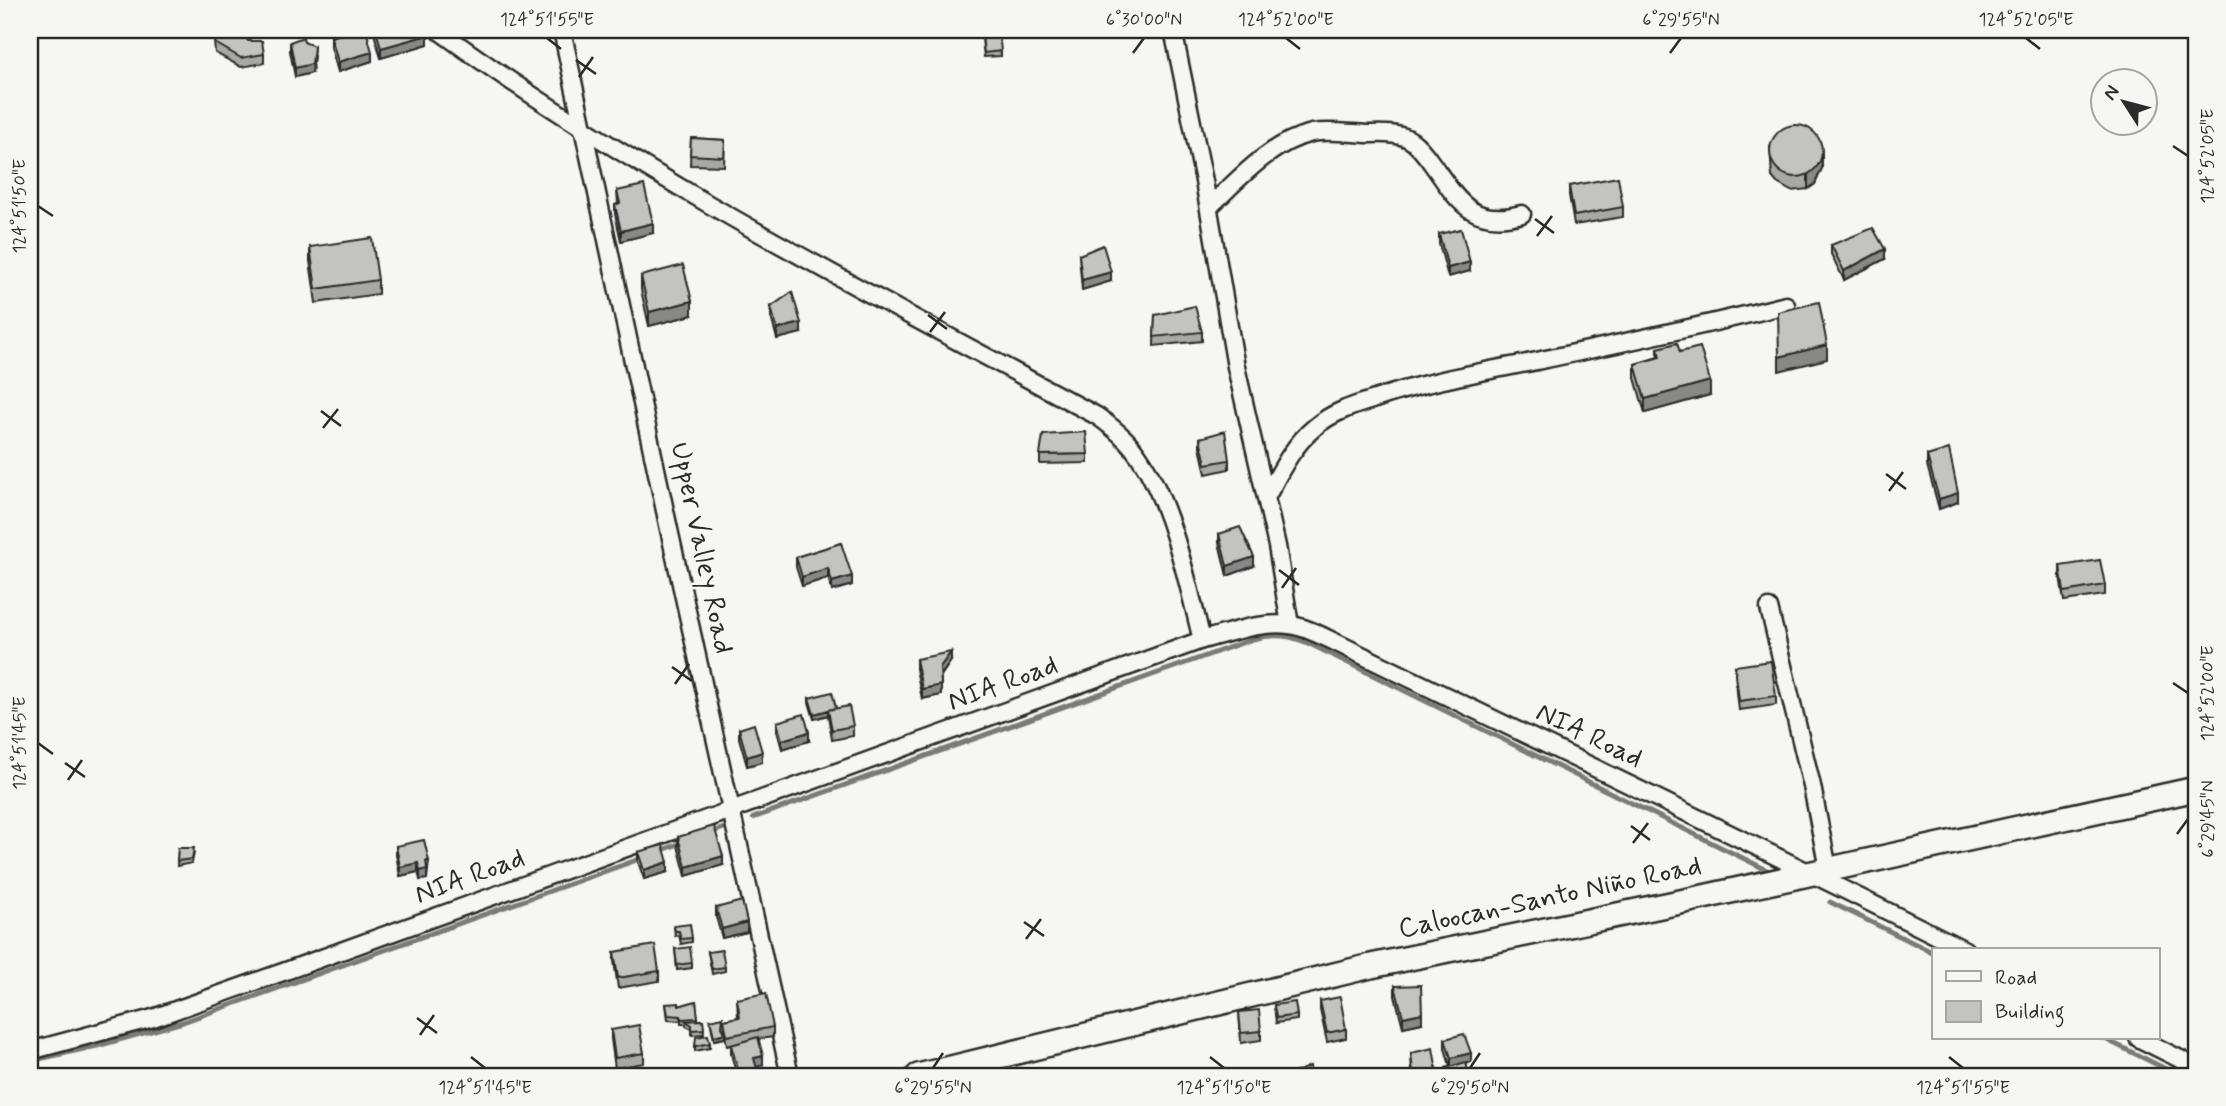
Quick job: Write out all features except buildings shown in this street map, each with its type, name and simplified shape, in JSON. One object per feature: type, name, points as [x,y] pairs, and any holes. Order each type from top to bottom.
[{"type":"street","points":[[438,30],[583,130],[793,252],[1097,416],[1111,427],[1128,442],[1162,501],[1179,551],[1202,640]]},
{"type":"street","name":"Upper Valley Road","points":[[562,30],[790,1076]]},
{"type":"street","points":[[1173,30],[1209,207],[1236,367],[1267,496],[1290,625]]},
{"type":"street","points":[[1209,207],[1254,165],[1294,139],[1313,133],[1384,134],[1411,140],[1420,148],[1460,202],[1474,212],[1504,219],[1522,214]]},
{"type":"street","points":[[1267,496],[1297,445],[1315,426],[1343,409],[1397,391],[1717,323],[1787,305]]},
{"type":"street","points":[[1769,608],[1812,786],[1820,871]]},
{"type":"street","name":"NIA Road","points":[[30,1051],[166,1013],[1202,640],[1270,624],[1304,628],[1337,643],[1820,871],[1961,948]]},
{"type":"street","name":"Caloocan-Santo Niño Road","points":[[918,1076],[1296,983],[2196,789]]},
{"type":"street","points":[[2142,1040],[2196,1068]]},
{"type":"waterway","points":[[753,818],[1253,639],[1283,636],[1312,645],[1775,874]]},
{"type":"waterway","points":[[710,833],[727,827]]},
{"type":"waterway","points":[[660,851],[684,842]]},
{"type":"waterway","points":[[30,1061],[183,1022],[645,857]]},
{"type":"waterway","points":[[1830,902],[1932,952]]},
{"type":"waterway","points":[[2107,1040],[2180,1076]]}]
